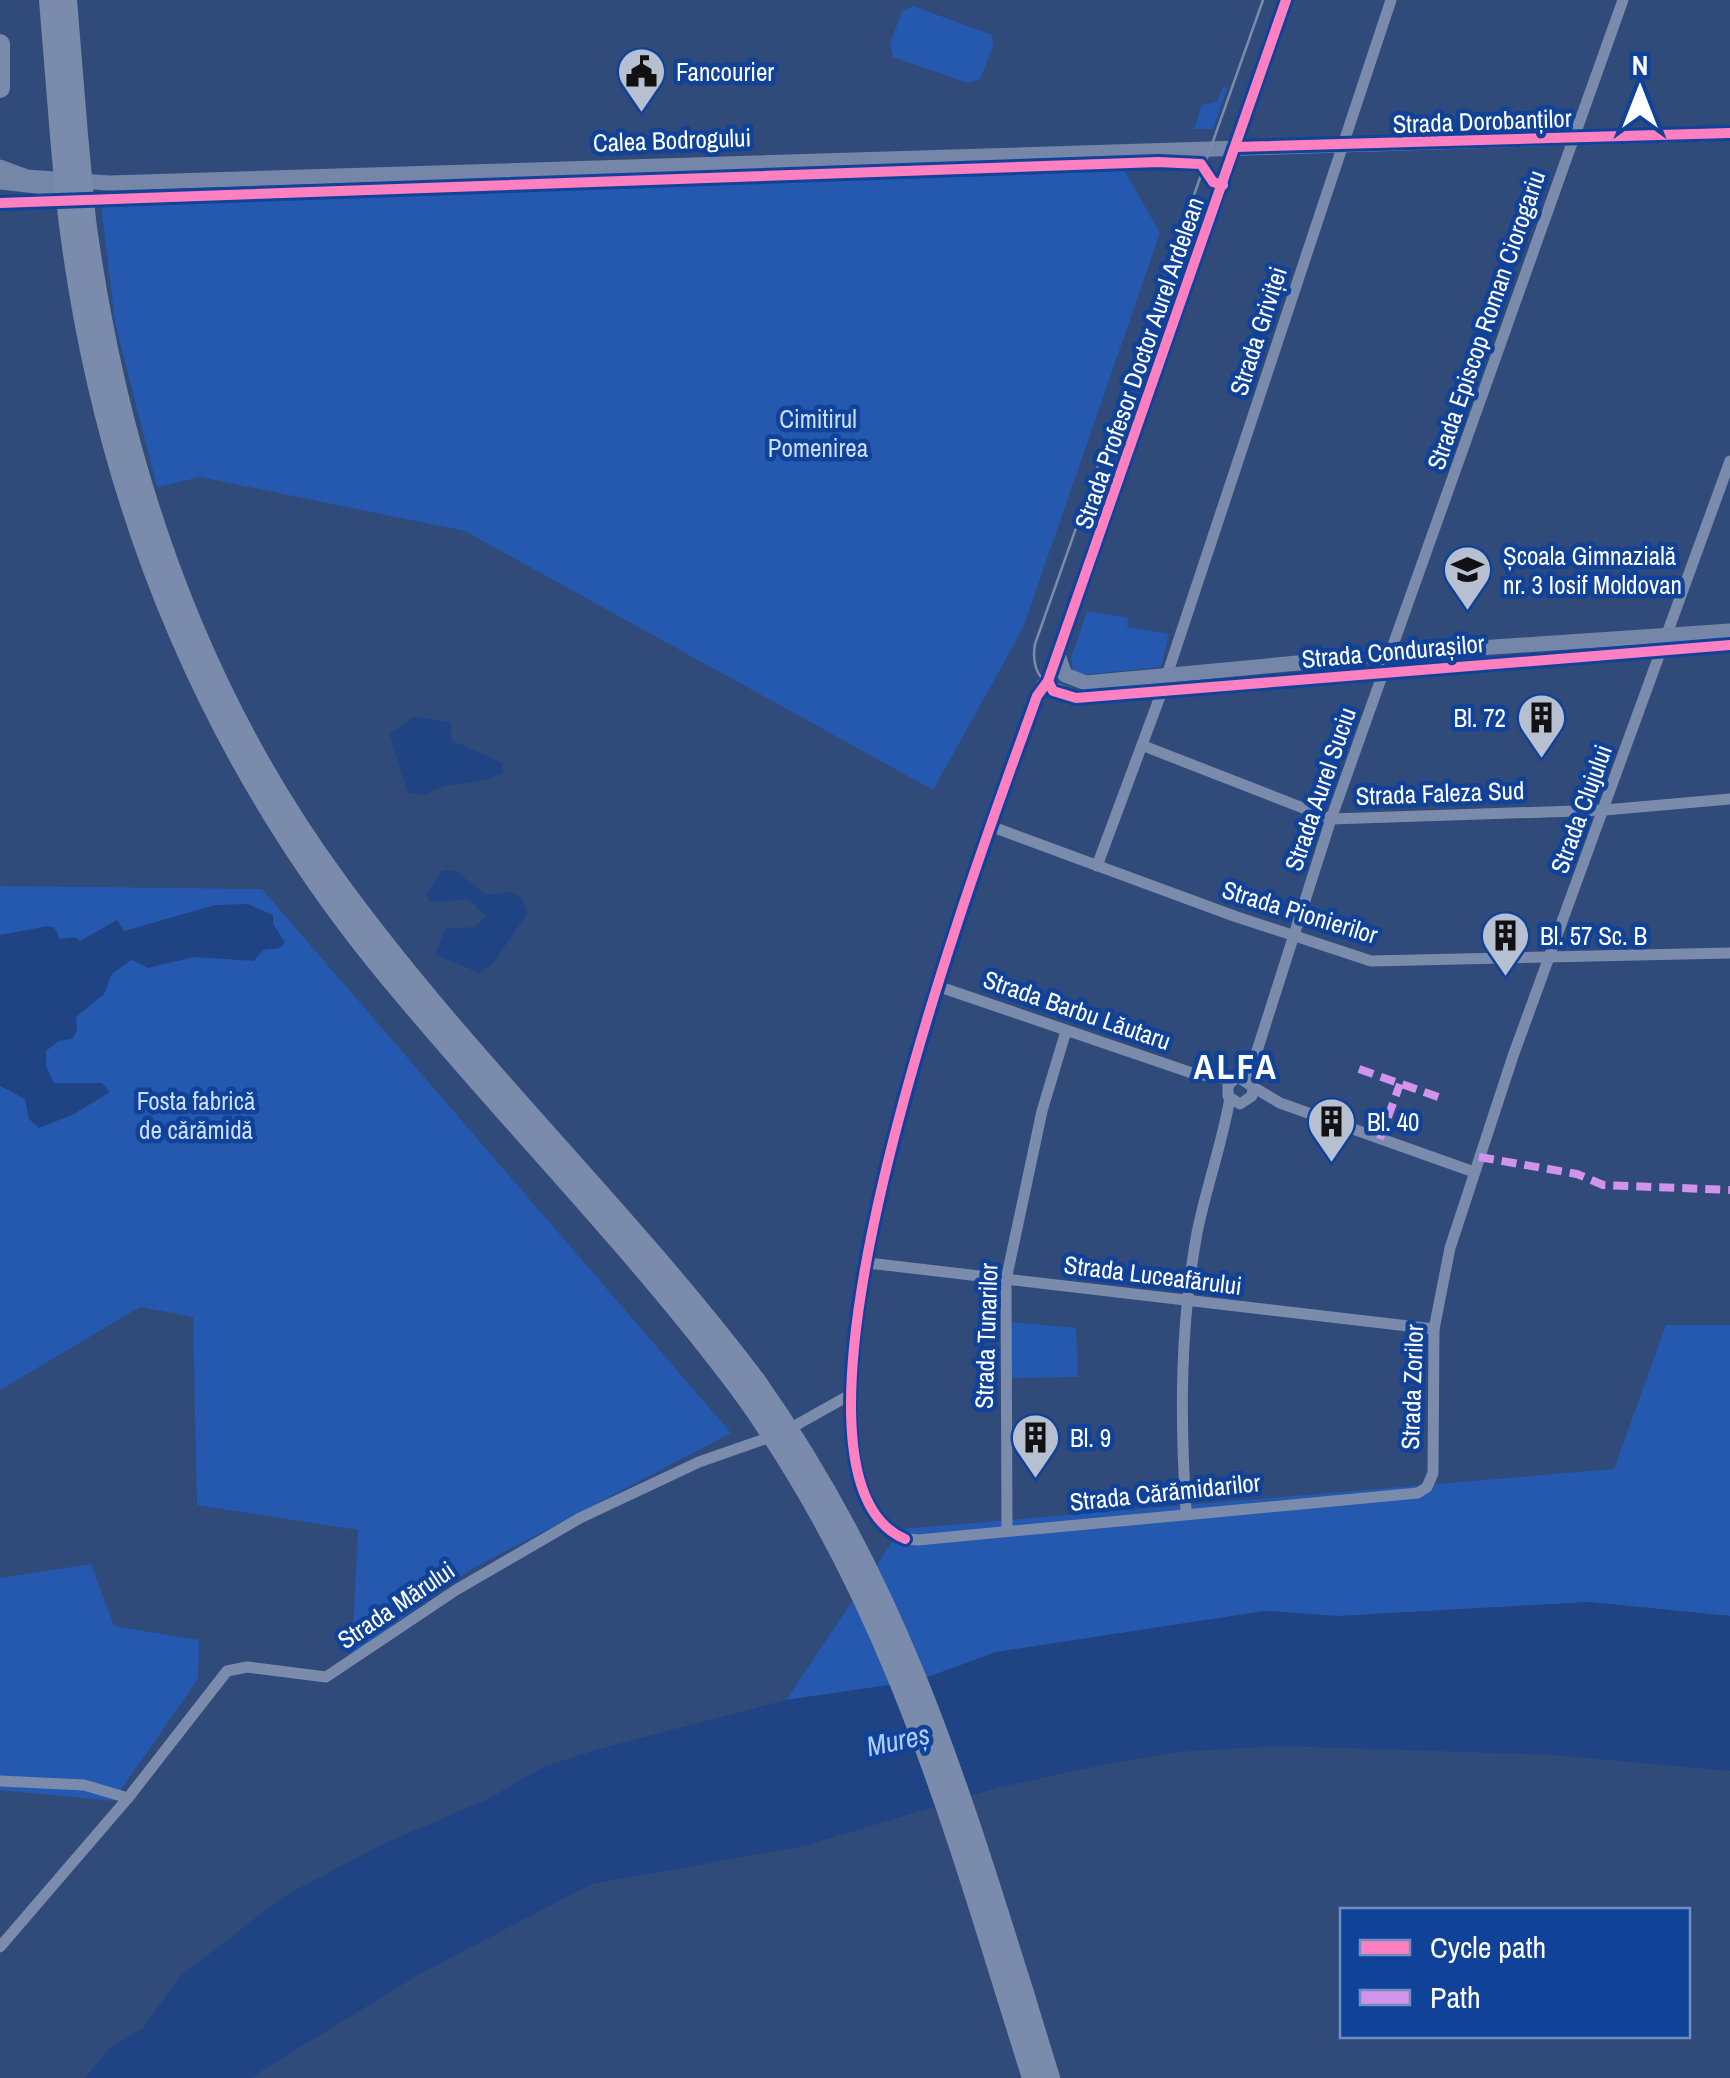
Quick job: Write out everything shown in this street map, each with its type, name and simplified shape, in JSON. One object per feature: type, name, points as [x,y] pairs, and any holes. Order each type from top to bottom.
[{"type":"highway","points":[[49,0],[77,222],[124,430],[184,610],[224,697],[274,788],[384,957],[424,1006],[648,1246],[839,1510],[905,1642],[957,1781],[1015,1995],[1032,2078]]},
{"type":"highway","points":[[67,0],[69,136]]},
{"type":"highway","points":[[0,44],[0,88]]},
{"type":"highway","points":[[1015,1995],[1050,2078]]},
{"type":"main road","name":"Strada Profesor Doctor Aurel Ardelean","points":[[1048,681],[1286,0]]},
{"type":"main road","name":"Strada Dorobanților","points":[[1236,147],[1730,133]]},
{"type":"main road","name":"Calea Bodrogului","points":[[0,182],[51,190],[110,183],[1236,147]]},
{"type":"main road","name":"Calea Bodrogului","points":[[0,167],[27,176],[110,183]]},
{"type":"main road","name":"Strada Condurașilor","points":[[1058,654],[1063,673],[1080,683],[1164,683],[1386,672],[1664,643],[1730,631]]},
{"type":"main road","name":"Strada Condurașilor","points":[[1060,696],[1392,654],[1664,643],[1730,645]]},
{"type":"main road","points":[[1048,681],[1060,696]]},
{"type":"street","name":"Strada Griviței","points":[[1098,866],[1144,746],[1391,0]]},
{"type":"street","name":"Strada Episcop Roman Ciorogariu","points":[[1392,654],[1623,0]]},
{"type":"street","name":"Strada Clujului","points":[[1474,1172],[1730,461]]},
{"type":"street","name":"Strada Aurel Suciu","points":[[1237,1099],[1252,1084],[1256,1054],[1331,818],[1392,654]]},
{"type":"street","name":"Strada Profesor Doctor Aurel Ardelean","points":[[905,1539],[890,1531],[864,1495],[848,1396],[868,1263],[913,1060],[990,826],[1037,696],[1048,681]]},
{"type":"street","name":"Strada Condurașilor","points":[[1037,696],[1060,696]]},
{"type":"street","points":[[1144,746],[1331,818]]},
{"type":"street","name":"Strada Faleza Sud","points":[[1331,818],[1605,810],[1730,799]]},
{"type":"street","name":"Strada Pionierilor","points":[[990,826],[1370,961],[1730,952]]},
{"type":"street","name":"Strada Barbu Lăutaru","points":[[938,986],[1202,1076],[1252,1084],[1280,1103]]},
{"type":"street","name":"Strada Tunarilor","points":[[1006,1531],[1006,1280],[1042,1111],[1066,1030]]},
{"type":"street","name":"Strada Aurel Suciu","points":[[1235,1079],[1256,1054]]},
{"type":"street","name":"Strada Barbu Lăutaru","points":[[1202,1076],[1237,1099],[1280,1103],[1474,1172]]},
{"type":"street","points":[[1186,1511],[1180,1396],[1186,1302],[1198,1231],[1237,1099],[1235,1079]]},
{"type":"street","name":"Strada Zorilor","points":[[1427,1487],[1433,1468],[1434,1329],[1450,1248],[1474,1172]]},
{"type":"street","name":"Strada Luceafărului","points":[[868,1263],[1434,1329]]},
{"type":"street","name":"Strada Mărului","points":[[0,1946],[128,1798],[226,1671],[247,1667],[326,1678],[456,1590],[580,1518],[699,1462],[782,1433],[848,1396]]},
{"type":"street","name":"Strada Cărămidarilor","points":[[905,1539],[1410,1494],[1427,1487]]},
{"type":"street","points":[[0,1780],[84,1785],[128,1798]]},
{"type":"green space","points":[[913,6],[992,35],[993,46],[980,79],[968,83],[893,57],[890,44],[902,11]]},
{"type":"green space","points":[[1223,87],[1227,88],[1213,129],[1194,129],[1202,105],[1217,102]]},
{"type":"green space","name":"Cimitirul Pomenirea","points":[[1122,166],[1160,233],[1023,628],[933,790],[465,531],[200,477],[157,487],[115,322],[101,204]]},
{"type":"green space","points":[[1087,611],[1129,618],[1127,627],[1169,634],[1161,667],[1082,675],[1073,671],[1071,658]]},
{"type":"green space","name":"Fosta fabrică de cărămidă","points":[[0,886],[262,889],[731,1433],[470,1570],[352,1654],[358,1530],[197,1505],[193,1317],[140,1307],[0,1390]]},
{"type":"green space","points":[[1011,1322],[1076,1328],[1078,1377],[1009,1378]]},
{"type":"green space","points":[[1666,1325],[1730,1325],[1730,1616],[1589,1602],[1339,1616],[1265,1611],[996,1652],[917,1681],[786,1700],[901,1529],[1614,1469]]},
{"type":"green space","points":[[91,1564],[114,1626],[199,1640],[198,1679],[113,1801],[0,1790],[0,1578]]},
{"type":"water","points":[[414,716],[451,723],[451,740],[502,763],[503,773],[482,781],[443,787],[426,795],[408,793],[389,734]]},
{"type":"water","points":[[443,870],[456,871],[486,895],[510,892],[521,897],[527,914],[493,963],[480,973],[436,955],[445,929],[475,927],[486,916],[469,900],[429,902],[427,893]]},
{"type":"water","points":[[248,904],[273,915],[273,924],[285,942],[280,948],[263,950],[254,961],[194,957],[148,968],[131,960],[112,974],[104,994],[76,1017],[77,1031],[72,1039],[59,1041],[46,1051],[46,1066],[54,1083],[102,1083],[110,1092],[74,1114],[39,1128],[29,1119],[25,1099],[0,1086],[0,935],[48,926],[54,927],[60,939],[75,937],[80,941],[117,920],[124,931],[215,905]]},
{"type":"water","name":"Mureș","points":[[1589,1602],[1730,1616],[1730,1771],[1553,1755],[1280,1746],[1176,1752],[1083,1769],[997,1788],[804,1846],[592,1884],[423,1972],[250,2078],[85,2078],[109,2049],[143,2028],[180,1976],[283,1897],[381,1845],[490,1798],[543,1767],[599,1749],[786,1700],[917,1681],[996,1652],[1265,1611],[1339,1616]]},
{"type":"tram line","points":[[1263,0],[1035,644],[1035,664],[1042,679],[1056,689],[1075,693],[1730,642]]},
{"type":"marked path","points":[[1359,1069],[1444,1099]]},
{"type":"marked path","points":[[1380,1139],[1400,1084]]},
{"type":"marked path","points":[[1479,1157],[1577,1174],[1603,1185],[1730,1190]]},
{"type":"cycle path","points":[[905,1539],[862,1488],[851,1396],[864,1275],[894,1138],[975,870],[1037,696],[1048,681],[1286,0]]},
{"type":"cycle path","points":[[1236,147],[1730,133]]},
{"type":"cycle path","points":[[0,203],[1158,162],[1201,164],[1213,182],[1223,185]]},
{"type":"cycle path","points":[[1048,681],[1053,691],[1076,698],[1730,645]]},
{"type":"place","name":"Fancourier","points":[[641,114]]},
{"type":"place","name":"Școala Gimnazială nr. 3 Iosif Moldovan","points":[[1468,612]]},
{"type":"place","name":"Bl. 72","points":[[1541,760]]},
{"type":"place","name":"Bl. 57 Sc. B","points":[[1505,978]]},
{"type":"place","name":"Bl. 40","points":[[1332,1164]]},
{"type":"place","name":"Bl. 9","points":[[1035,1480]]},
{"type":"district","name":"ALFA","points":[[1236,1067]]}]
